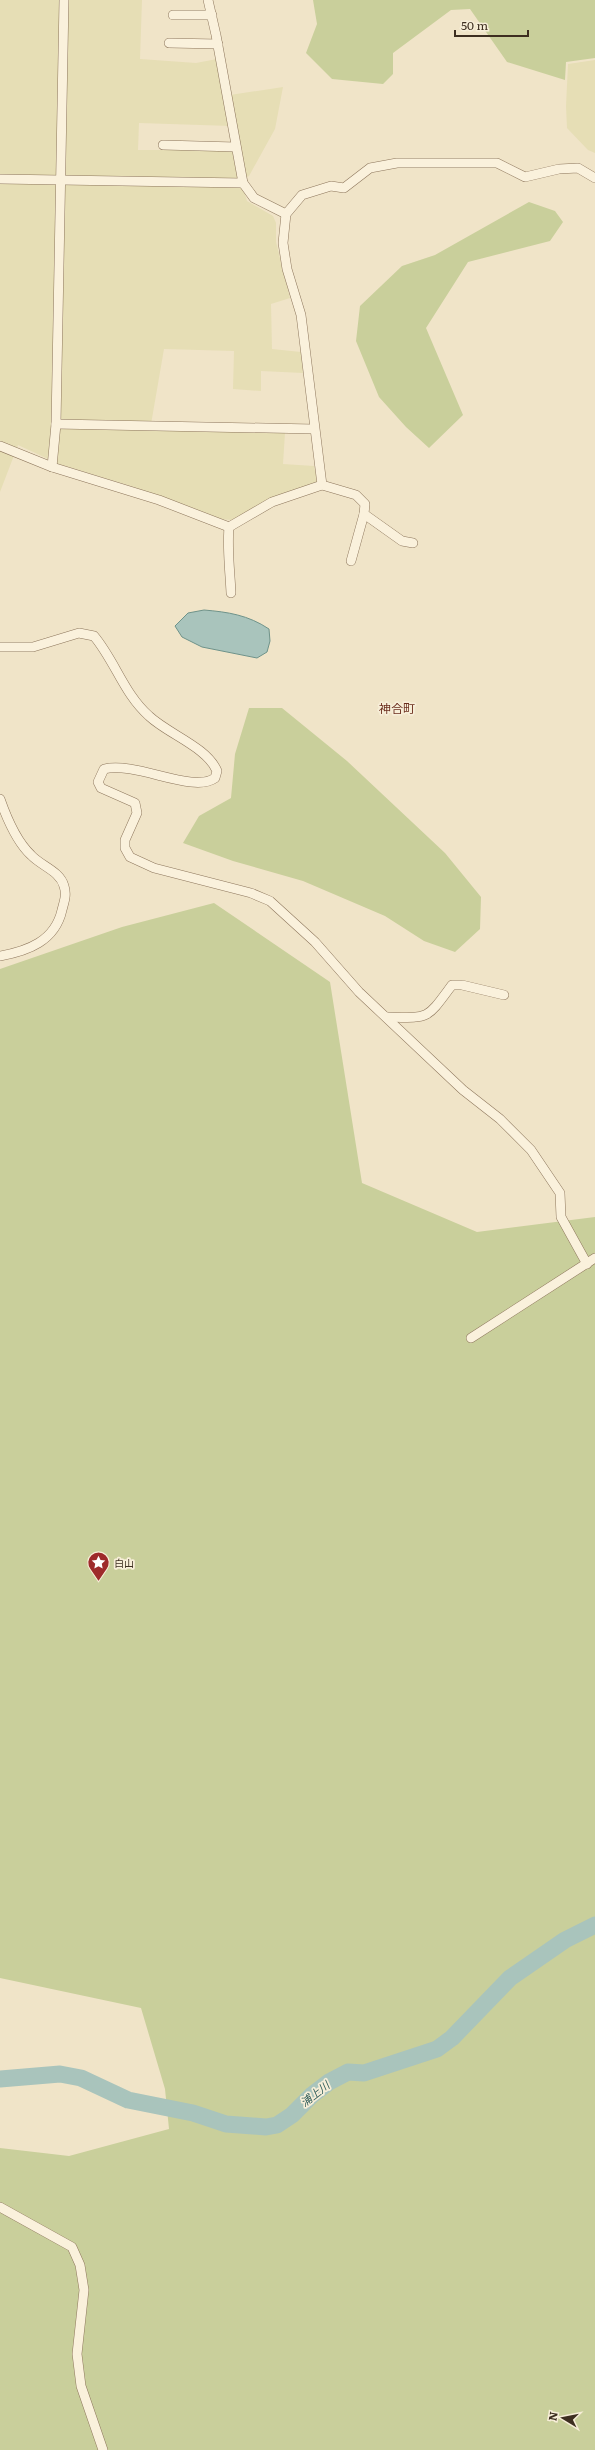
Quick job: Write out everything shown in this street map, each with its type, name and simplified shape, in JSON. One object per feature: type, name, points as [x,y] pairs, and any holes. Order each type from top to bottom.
[{"type":"street","points":[[52,467],[56,424],[64,0]]},
{"type":"street","points":[[208,0],[218,44],[243,183],[254,198],[286,214]]},
{"type":"street","points":[[173,15],[212,15]]},
{"type":"street","points":[[169,43],[218,44]]},
{"type":"street","points":[[163,145],[236,146]]},
{"type":"street","points":[[322,485],[301,314],[287,269],[283,243],[286,214],[302,195],[331,186],[344,188],[370,168],[397,163],[497,163],[525,176],[559,169],[578,168],[595,178]]},
{"type":"street","points":[[0,179],[243,183]]},
{"type":"street","points":[[56,424],[314,429]]},
{"type":"street","points":[[0,446],[52,467],[160,500],[228,527]]},
{"type":"street","points":[[228,527],[272,502],[322,485],[361,498],[365,504],[364,514],[351,561]]},
{"type":"street","points":[[364,514],[402,540],[413,543]]},
{"type":"street","points":[[228,527],[227,546],[230,567],[231,593]]},
{"type":"street","points":[[0,647],[33,647],[79,633],[94,636],[132,698],[144,711],[170,733],[207,755],[217,771],[215,778],[209,783],[196,784],[150,772],[111,767],[104,769],[98,782],[100,788],[135,803],[137,806],[137,812],[125,840],[125,848],[130,857],[154,868],[251,893],[270,901],[315,942],[359,992],[463,1090],[500,1119],[531,1150],[560,1193],[561,1217],[587,1264]]},
{"type":"street","points":[[0,799],[19,842],[32,856],[57,875],[64,886],[66,897],[56,929],[43,941],[20,952],[0,956]]},
{"type":"street","points":[[387,1017],[422,1018],[432,1012],[452,986],[462,985],[504,995]]},
{"type":"street","points":[[471,1338],[595,1258]]},
{"type":"street","points":[[0,2207],[72,2247],[80,2265],[84,2290],[77,2354],[81,2386],[103,2450]]},
{"type":"shaded area","points":[[0,0],[142,0],[140,59],[196,63],[217,59],[231,126],[139,123],[138,150],[240,150],[230,95],[283,87],[275,129],[249,176],[241,181],[247,201],[273,216],[276,223],[276,242],[290,298],[271,304],[272,349],[301,352],[303,373],[261,371],[261,391],[233,389],[234,351],[164,349],[150,430],[285,433],[283,464],[314,466],[318,483],[233,520],[216,519],[134,487],[59,464],[18,445],[0,492]]},
{"type":"shaded area","points":[[595,60],[595,153],[588,150],[567,128],[566,106],[568,64]]},
{"type":"green space","points":[[313,0],[595,0],[595,58],[566,62],[565,80],[507,62],[470,9],[451,10],[393,53],[393,74],[383,84],[332,79],[306,53],[317,24]]},
{"type":"green space","points":[[529,202],[555,211],[563,222],[550,241],[468,262],[426,328],[463,415],[429,448],[406,427],[379,397],[356,341],[360,306],[402,266],[435,255]]},
{"type":"green space","points":[[249,708],[282,708],[347,761],[445,853],[481,897],[480,929],[455,952],[424,941],[385,916],[303,881],[233,861],[183,843],[199,816],[231,798],[235,754]]},
{"type":"green space","points":[[214,903],[330,982],[362,1183],[477,1232],[595,1217],[595,2450],[0,2450],[0,2148],[69,2156],[169,2129],[165,2089],[141,2008],[0,1978],[0,969],[122,927]]},
{"type":"water","points":[[204,610],[246,617],[269,629],[270,641],[267,652],[257,658],[202,647],[182,637],[175,626],[188,613]]},
{"type":"waterway","name":"浦上川","points":[[0,2079],[60,2074],[81,2078],[128,2100],[193,2113],[226,2124],[266,2127],[277,2125],[292,2115],[312,2095],[329,2082],[348,2072],[364,2073],[437,2049],[452,2038],[510,1978],[565,1940],[595,1925]]},
{"type":"place","name":"白山","points":[[99,1582]]},
{"type":"district","name":"神合町","points":[[397,709]]}]
